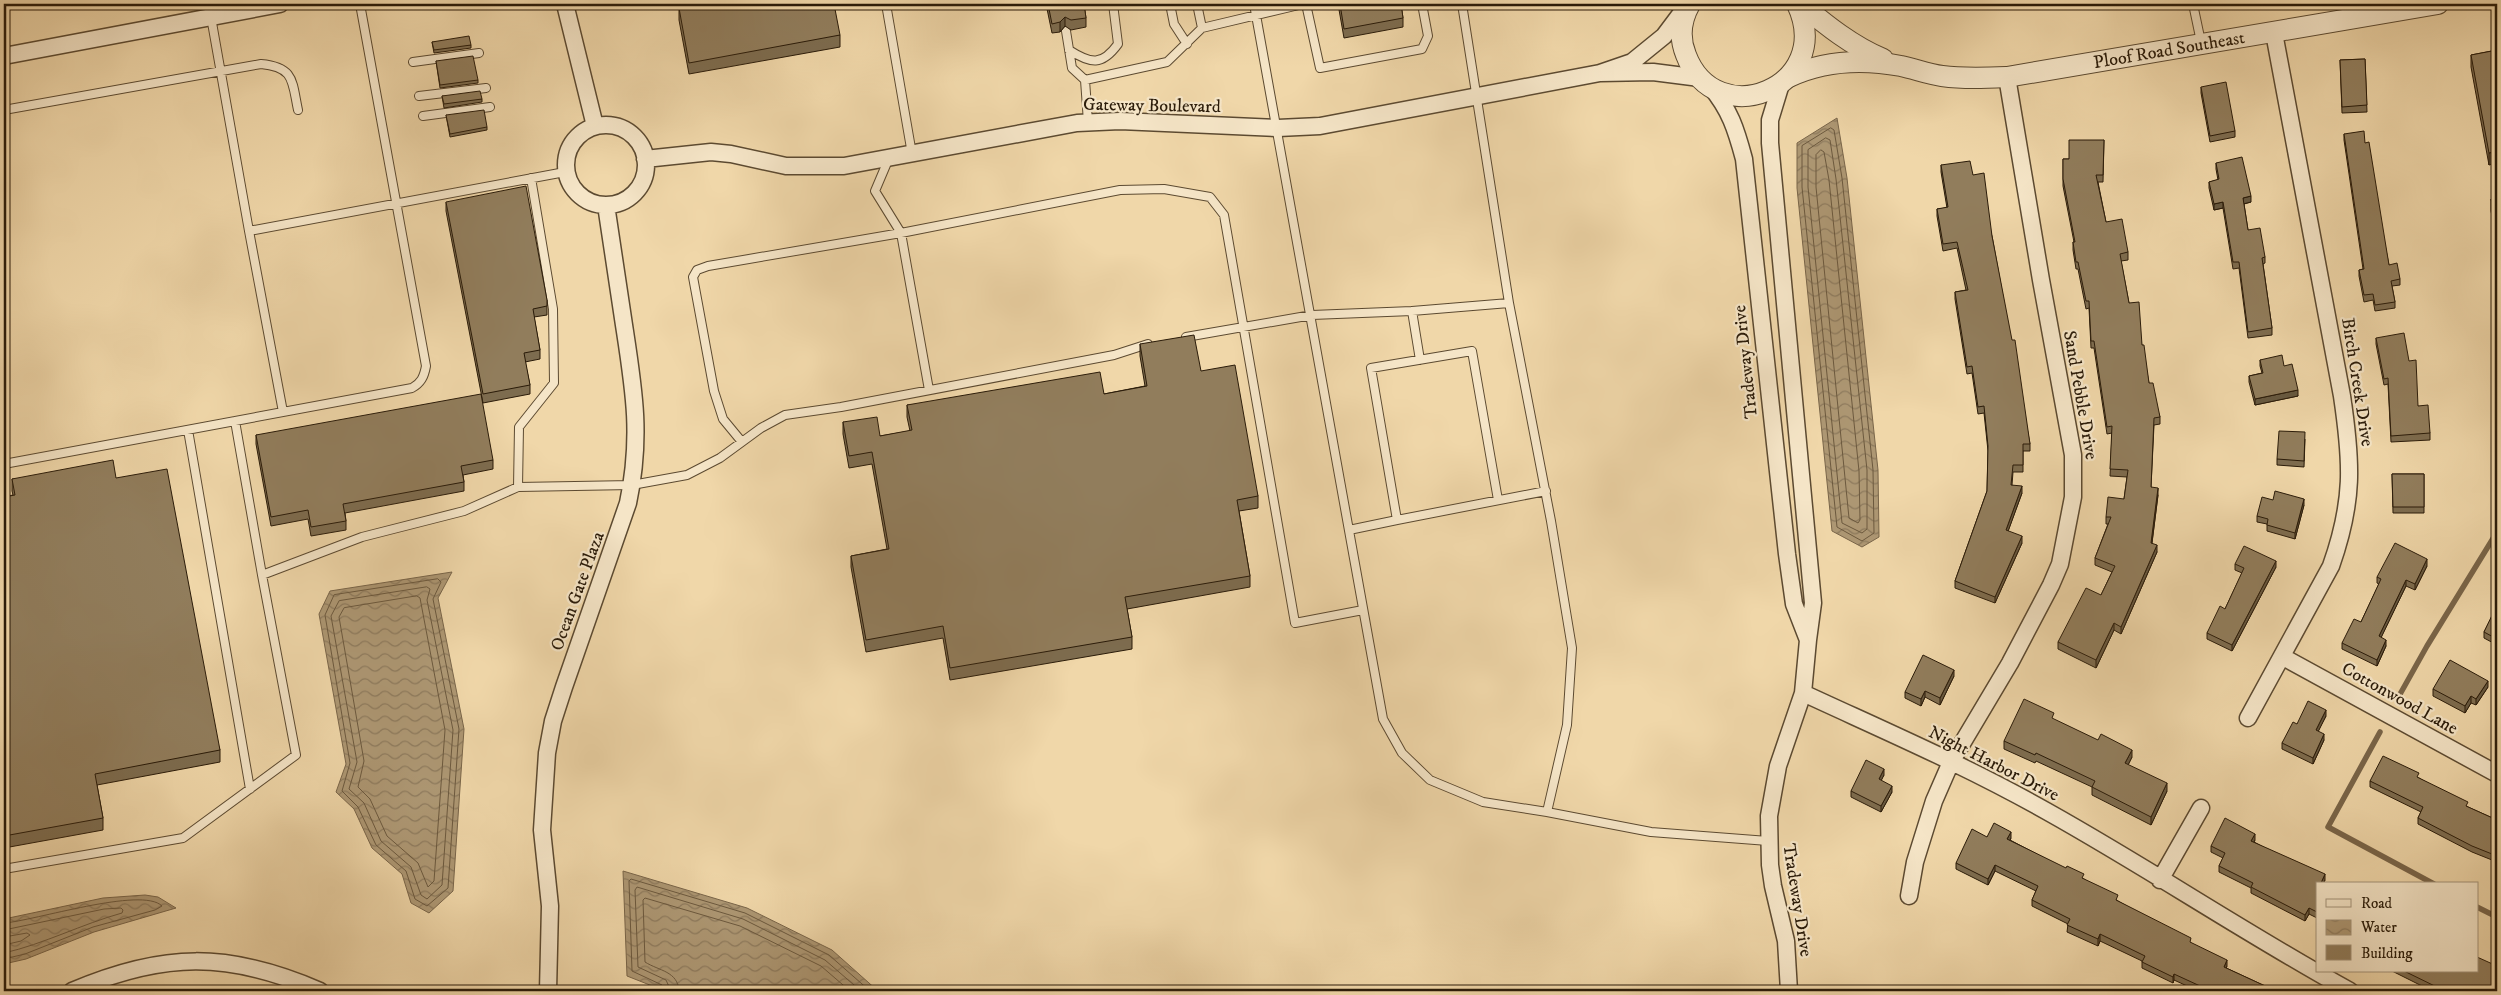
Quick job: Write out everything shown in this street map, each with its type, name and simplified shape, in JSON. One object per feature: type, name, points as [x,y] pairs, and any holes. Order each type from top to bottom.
[{"type":"street","points":[[4,56],[280,4]]},
{"type":"street","points":[[565,4],[595,126]]},
{"type":"street","points":[[1600,73],[1632,62],[1664,36],[1689,4]]},
{"type":"street","points":[[1689,4],[1681,31],[1683,48],[1689,65],[1705,82]]},
{"type":"street","points":[[1785,80],[1801,60],[1806,39],[1804,18],[1799,4]]},
{"type":"street","name":"Ploof Road Southeast","points":[[1799,4],[1827,26],[1865,51],[1901,66]]},
{"type":"street","name":"Ploof Road Southeast","points":[[1705,82],[1727,94],[1746,96],[1764,93],[1805,69],[1861,61],[1901,66],[1940,75],[1970,78],[2007,77],[2274,33],[2411,6],[2438,4]]},
{"type":"street","name":"Birch Creek Drive","points":[[2248,718],[2332,566],[2344,523],[2351,476],[2342,396],[2274,33]]},
{"type":"street","points":[[1600,73],[1653,72],[1705,82]]},
{"type":"street","name":"Gateway Boulevard","points":[[645,159],[711,152],[750,157],[786,166],[823,168],[844,166],[1088,122],[1120,121],[1278,128],[1338,124],[1600,73]]},
{"type":"street","name":"Sand Pebble Drive","points":[[1909,896],[1915,862],[1927,820],[1951,762],[2010,663],[2060,564],[2073,497],[2073,455],[2007,77]]},
{"type":"street","name":"Tradeway Drive","points":[[1785,80],[1770,120],[1770,143],[1813,603],[1803,693],[1778,766],[1769,816],[1768,841],[1773,886],[1786,941],[1789,991]]},
{"type":"street","name":"Tradeway Drive","points":[[1705,82],[1724,103],[1736,127],[1744,159],[1787,554],[1794,604],[1808,640]]},
{"type":"street","points":[[608,125],[621,128],[641,146],[645,159],[642,181],[636,191],[617,203],[606,205],[596,204],[582,196],[571,185],[565,172],[569,150],[575,140],[584,131],[595,126],[608,125]]},
{"type":"street","name":"Ocean Gate Plaza","points":[[548,991],[550,906],[542,830],[547,753],[553,721],[619,533],[632,485],[637,442],[637,411],[606,205]]},
{"type":"street","name":"Cottonwood Lane","points":[[2283,657],[2495,769]]},
{"type":"street","name":"Night Harbor Drive","points":[[1803,693],[1951,762],[2048,812],[2316,971]]},
{"type":"street","points":[[2160,880],[2201,808]]},
{"type":"street","points":[[77,990],[99,979],[148,965],[203,960],[260,969],[320,991]]},
{"type":"street","name":"Night Harbor Drive","points":[[2317,972],[2350,991]]},
{"type":"lane","points":[[4,464],[412,388],[419,384],[424,376],[426,366],[360,4]]},
{"type":"lane","points":[[886,4],[912,154]]},
{"type":"lane","points":[[1069,50],[1083,59],[1095,62],[1110,56],[1118,44],[1113,4]]},
{"type":"lane","points":[[1170,4],[1174,24],[1187,44]]},
{"type":"lane","points":[[1197,4],[1202,28]]},
{"type":"lane","points":[[1254,4],[1312,315],[1383,719],[1402,753],[1430,780],[1483,802],[1651,832],[1768,841]]},
{"type":"lane","points":[[1084,80],[1167,62],[1202,28],[1305,4],[1320,68],[1422,49],[1428,36],[1422,4]]},
{"type":"lane","points":[[1462,4],[1509,303],[1546,491],[1572,648],[1567,725],[1547,812]]},
{"type":"lane","points":[[2193,4],[2202,44]]},
{"type":"lane","points":[[211,17],[283,412]]},
{"type":"lane","points":[[1066,30],[1072,68],[1084,80],[1088,122]]},
{"type":"lane","points":[[412,62],[479,54]]},
{"type":"lane","points":[[4,110],[261,64],[277,65],[290,76],[298,110]]},
{"type":"lane","points":[[419,96],[486,88]]},
{"type":"lane","points":[[423,116],[490,107]]},
{"type":"lane","points":[[888,158],[875,191],[902,233],[929,390]]},
{"type":"lane","points":[[249,231],[396,202],[565,172]]},
{"type":"lane","points":[[518,487],[518,427],[554,383],[553,309],[531,178]]},
{"type":"lane","points":[[742,442],[723,419],[714,390],[693,277],[697,270],[708,266],[902,233],[1120,190],[1164,189],[1210,197],[1224,215],[1295,623],[1363,610]]},
{"type":"lane","points":[[1179,338],[1312,315],[1412,311],[1509,303]]},
{"type":"lane","points":[[1412,311],[1420,360]]},
{"type":"lane","points":[[262,575],[362,537],[464,511],[518,487],[632,485],[687,475],[720,458],[761,428],[785,415],[1114,355],[1137,346],[1153,343]]},
{"type":"lane","points":[[1397,520],[1371,368],[1472,352],[1498,500]]},
{"type":"lane","points":[[4,869],[183,838],[296,755],[235,421]]},
{"type":"lane","points":[[188,430],[250,789]]},
{"type":"lane","points":[[1349,530],[1546,491]]},
{"type":"water","points":[[1837,118],[1847,178],[1878,470],[1879,537],[1862,547],[1832,531],[1797,188],[1797,143]]},
{"type":"water","points":[[452,572],[438,598],[464,729],[453,891],[429,913],[411,903],[402,874],[372,848],[354,809],[336,792],[346,764],[319,614],[330,591]]},
{"type":"water","points":[[623,871],[747,908],[832,950],[878,991],[665,991],[627,976]]},
{"type":"water","points":[[145,895],[158,897],[176,908],[94,932],[26,959],[4,964],[4,919],[103,898]]},
{"type":"building","points":[[702,4],[834,4],[840,35],[689,63],[679,8]]},
{"type":"building","points":[[1048,4],[1084,4],[1086,18],[1071,20],[1065,17],[1060,22],[1052,24]]},
{"type":"building","points":[[1340,4],[1401,4],[1403,18],[1344,29]]},
{"type":"building","points":[[469,36],[471,45],[434,50],[432,42]]},
{"type":"building","points":[[2497,50],[2497,151],[2489,153],[2471,55]]},
{"type":"building","points":[[473,56],[478,80],[440,85],[436,61]]},
{"type":"building","points":[[2365,59],[2367,105],[2342,107],[2340,60]]},
{"type":"building","points":[[2226,82],[2235,131],[2210,136],[2201,87]]},
{"type":"building","points":[[480,91],[482,99],[444,104],[442,96]]},
{"type":"building","points":[[484,110],[487,127],[450,134],[446,115]]},
{"type":"building","points":[[2364,131],[2365,143],[2369,142],[2389,265],[2397,263],[2400,279],[2391,281],[2395,302],[2375,305],[2373,294],[2364,295],[2359,270],[2364,269],[2344,134]]},
{"type":"building","points":[[2069,140],[2104,140],[2103,175],[2096,175],[2106,222],[2122,219],[2128,252],[2120,254],[2129,303],[2139,302],[2142,345],[2144,345],[2149,383],[2153,383],[2160,417],[2154,418],[2151,487],[2158,488],[2151,543],[2157,545],[2121,627],[2114,623],[2096,660],[2058,642],[2086,588],[2101,595],[2115,566],[2095,558],[2111,517],[2106,517],[2108,497],[2124,499],[2128,470],[2110,469],[2112,426],[2107,427],[2094,341],[2091,341],[2089,301],[2086,301],[2078,262],[2076,262],[2073,242],[2075,242],[2063,179],[2063,159],[2069,159]]},
{"type":"building","points":[[2242,157],[2251,196],[2243,198],[2248,230],[2260,228],[2265,257],[2262,258],[2272,328],[2248,332],[2239,262],[2233,262],[2223,202],[2214,204],[2209,182],[2219,179],[2216,163]]},
{"type":"building","points":[[1970,161],[1973,175],[1984,173],[1992,236],[2012,340],[2015,340],[2030,444],[2023,444],[2023,465],[2013,465],[2011,485],[2022,486],[2006,530],[2022,536],[1995,597],[1955,581],[1987,491],[1988,446],[1984,406],[1978,407],[1972,366],[1967,367],[1955,292],[1968,290],[1957,242],[1943,244],[1937,209],[1948,207],[1941,165]]},
{"type":"building","points":[[526,186],[547,300],[547,306],[533,309],[540,350],[524,353],[530,385],[483,394],[446,202]]},
{"type":"building","points":[[2497,198],[2497,231],[2491,199]]},
{"type":"building","points":[[2404,333],[2409,361],[2416,360],[2418,406],[2428,405],[2430,433],[2391,436],[2388,378],[2384,379],[2376,338]]},
{"type":"building","points":[[1194,335],[1201,371],[1235,365],[1258,496],[1237,500],[1250,576],[1125,597],[1132,637],[950,668],[943,626],[866,640],[851,556],[889,549],[872,452],[849,456],[843,422],[877,417],[880,436],[912,430],[907,405],[1100,372],[1104,394],[1147,386],[1140,344]]},
{"type":"building","points":[[2282,355],[2284,366],[2292,364],[2298,390],[2255,399],[2249,376],[2263,373],[2260,360]]},
{"type":"building","points":[[481,394],[493,460],[461,466],[464,482],[343,504],[346,521],[311,527],[308,510],[271,517],[256,435]]},
{"type":"building","points":[[2279,431],[2305,432],[2304,461],[2277,459]]},
{"type":"building","points":[[113,460],[116,478],[167,469],[220,750],[95,774],[103,818],[4,836],[4,497],[15,495],[12,479]]},
{"type":"building","points":[[2392,474],[2424,474],[2424,507],[2393,507]]},
{"type":"building","points":[[2275,491],[2304,499],[2295,533],[2267,525],[2268,519],[2257,516],[2262,497],[2273,500]]},
{"type":"building","points":[[2395,543],[2427,559],[2415,584],[2406,580],[2379,636],[2386,640],[2377,660],[2342,643],[2354,619],[2361,622],[2381,579],[2377,577]]},
{"type":"building","points":[[2244,546],[2276,561],[2232,645],[2207,633],[2220,606],[2225,609],[2244,568],[2235,564]]},
{"type":"building","points":[[2497,607],[2497,639],[2484,632]]},
{"type":"building","points":[[1923,655],[1954,670],[1940,698],[1925,691],[1921,699],[1905,692]]},
{"type":"building","points":[[2450,660],[2488,681],[2476,699],[2471,696],[2465,706],[2433,689]]},
{"type":"building","points":[[2024,699],[2054,713],[2052,718],[2098,740],[2101,734],[2132,750],[2125,763],[2167,783],[2151,817],[2092,787],[2095,781],[2036,753],[2035,755],[2004,741]]},
{"type":"building","points":[[2308,701],[2326,710],[2316,730],[2324,734],[2313,758],[2282,743],[2293,722],[2297,724]]},
{"type":"building","points":[[2383,756],[2419,773],[2417,777],[2468,802],[2466,806],[2497,820],[2497,856],[2472,846],[2418,818],[2423,807],[2370,781]]},
{"type":"building","points":[[1866,760],[1884,769],[1879,779],[1892,786],[1881,806],[1851,791]]},
{"type":"building","points":[[2225,818],[2255,834],[2251,841],[2325,874],[2321,882],[2316,882],[2316,912],[2309,908],[2305,915],[2251,887],[2253,883],[2219,866],[2225,853],[2211,846]]},
{"type":"building","points":[[1994,823],[2011,832],[2007,839],[2066,868],[2067,866],[2084,874],[2082,878],[2118,895],[2116,900],[2191,938],[2190,942],[2227,960],[2224,967],[2276,991],[2211,991],[2174,974],[2173,977],[2142,962],[2145,956],[2100,934],[2098,939],[2067,925],[2070,919],[2032,900],[2038,886],[1995,865],[1988,879],[1956,863],[1972,829],[1987,837]]},
{"type":"building","points":[[2478,957],[2497,966],[2497,991],[2445,991],[2406,972],[2478,972]]},
{"type":"waterway","points":[[2399,696],[2427,646],[2497,532]]},
{"type":"waterway","points":[[2380,732],[2328,827],[2430,882]]},
{"type":"waterway","points":[[2478,908],[2497,917]]}]
